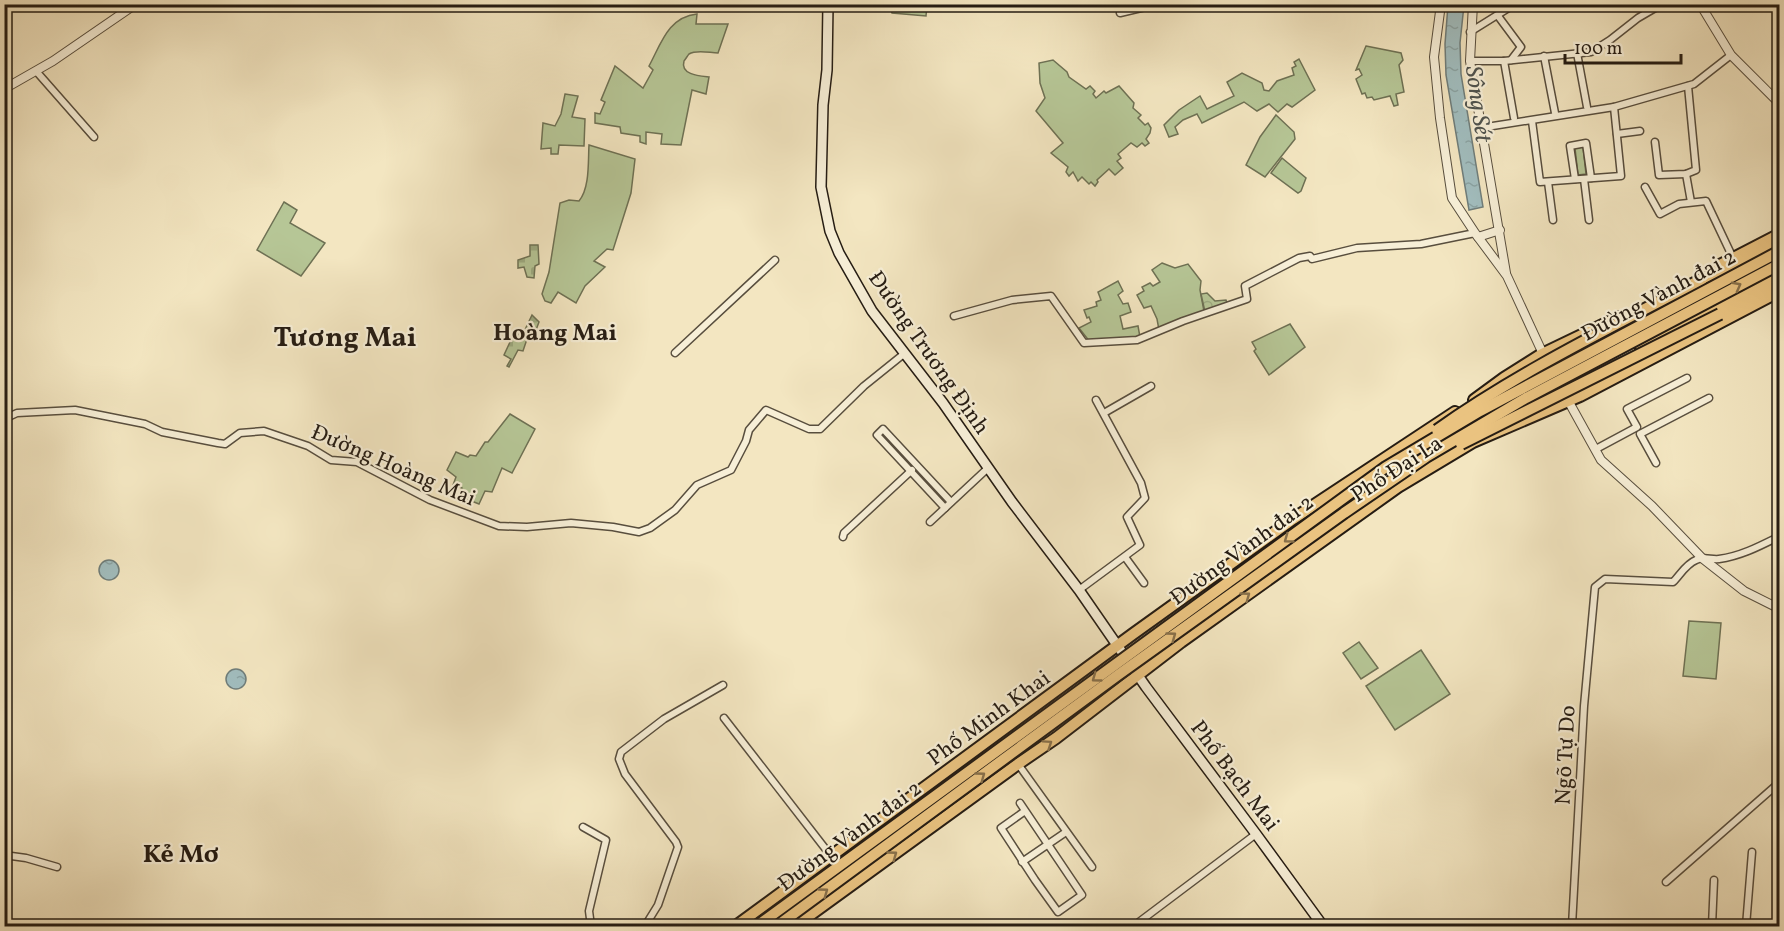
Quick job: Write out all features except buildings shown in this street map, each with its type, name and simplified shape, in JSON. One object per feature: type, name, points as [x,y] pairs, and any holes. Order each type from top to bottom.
[{"type":"main road","name":"Đường Trương Định","points":[[828,4],[821,187],[830,231],[839,253],[872,311],[943,402],[988,468],[1118,646]]},
{"type":"main road","name":"Phố Đại La","points":[[1118,646],[1293,519],[1542,354],[1651,301],[1779,234]]},
{"type":"main road","points":[[1386,467],[1488,395],[1702,279],[1779,241]]},
{"type":"main road","name":"Phố Đại La","points":[[1446,417],[1506,393],[1646,317],[1779,250]]},
{"type":"main road","name":"Đường Vành đai 2","points":[[757,927],[1386,467],[1480,411],[1779,250]]},
{"type":"main road","name":"Đường Vành đai 2","points":[[777,927],[1118,675],[1426,457],[1527,398],[1779,264]]},
{"type":"main road","name":"Phố Đại La","points":[[1138,676],[1398,487],[1473,442],[1514,414],[1779,276]]},
{"type":"main road","points":[[1394,479],[1779,282]]},
{"type":"main road","name":"Phố Đại La","points":[[1473,442],[1568,401],[1779,291]]},
{"type":"main road","points":[[1646,317],[1651,301]]},
{"type":"main road","points":[[1616,334],[1628,356]]},
{"type":"main road","points":[[1663,336],[1678,345]]},
{"type":"main road","points":[[1193,591],[1215,619]]},
{"type":"main road","name":"Phố Bạch Mai","points":[[1118,646],[1323,927]]},
{"type":"main road","name":"Phố Minh Khai","points":[[740,925],[1118,646]]},
{"type":"main road","points":[[795,927],[1138,676]]},
{"type":"street","points":[[4,90],[136,4]]},
{"type":"street","points":[[1120,13],[1158,4]]},
{"type":"street","points":[[1440,4],[1434,57],[1448,178],[1456,205],[1507,276],[1542,354],[1601,460],[1652,506],[1702,558],[1744,591],[1779,609]]},
{"type":"street","points":[[1473,4],[1470,62],[1507,276]]},
{"type":"street","points":[[1470,32],[1515,4]]},
{"type":"street","points":[[1470,62],[1507,61],[1591,52],[1611,40],[1638,18],[1662,4]]},
{"type":"street","points":[[1700,4],[1731,55],[1779,104]]},
{"type":"street","points":[[1498,16],[1521,47],[1507,61]]},
{"type":"street","points":[[1577,53],[1587,107]]},
{"type":"street","points":[[1480,128],[1614,106],[1688,86],[1694,84],[1731,55]]},
{"type":"street","points":[[1544,56],[1555,113]]},
{"type":"street","points":[[1507,61],[1514,118]]},
{"type":"street","points":[[36,71],[94,137]]},
{"type":"street","points":[[1655,142],[1659,175],[1694,172],[1696,168],[1688,86]]},
{"type":"street","points":[[1532,121],[1540,182],[1622,176],[1614,106]]},
{"type":"street","points":[[1617,134],[1640,131]]},
{"type":"street","points":[[1575,180],[1570,146],[1586,144],[1589,219]]},
{"type":"street","points":[[1686,174],[1691,202]]},
{"type":"street","points":[[1548,182],[1552,220]]},
{"type":"street","points":[[1645,187],[1660,214],[1679,204],[1706,201],[1733,258]]},
{"type":"street","points":[[954,316],[1012,300],[1051,296],[1084,343],[1137,340],[1247,299],[1245,286],[1299,258],[1310,256],[1312,259],[1376,245],[1421,244],[1500,230]]},
{"type":"street","points":[[675,353],[775,260]]},
{"type":"street","name":"Đường Hoàng Mai","points":[[4,419],[17,413],[75,410],[144,424],[162,432],[225,444],[240,433],[264,431],[308,446],[331,460],[357,462],[430,500],[499,526],[527,527],[571,523],[639,532],[650,528],[675,510],[698,485],[731,470],[749,430],[766,410],[809,429],[820,429],[864,386],[905,353]]},
{"type":"street","points":[[1656,463],[1627,409],[1687,378]]},
{"type":"street","points":[[1104,414],[1151,386]]},
{"type":"street","points":[[1640,434],[1709,398]]},
{"type":"street","points":[[1079,590],[1140,545],[1127,517],[1145,498],[1141,483],[1096,400]]},
{"type":"street","points":[[1596,449],[1637,427]]},
{"type":"street","points":[[945,507],[877,435],[883,429],[951,502]]},
{"type":"street","points":[[843,537],[844,533],[917,465]]},
{"type":"street","points":[[930,522],[988,468]]},
{"type":"street","points":[[1702,558],[1716,560],[1756,549],[1779,536]]},
{"type":"street","points":[[1125,557],[1144,583]]},
{"type":"street","name":"Ngõ Tự Do","points":[[1572,927],[1584,706],[1595,587],[1605,579],[1673,582],[1689,564],[1702,558]]},
{"type":"street","points":[[645,927],[658,905],[678,846],[625,774],[619,759],[621,752],[664,719],[723,686]]},
{"type":"street","points":[[724,718],[831,856]]},
{"type":"street","points":[[1018,764],[1092,867]]},
{"type":"street","points":[[1666,882],[1779,782]]},
{"type":"street","points":[[1020,803],[1082,895],[1058,912],[1001,828],[1025,811]]},
{"type":"street","points":[[584,827],[606,840],[589,911],[591,927]]},
{"type":"street","points":[[1022,862],[1066,832]]},
{"type":"street","points":[[1139,922],[1257,834]]},
{"type":"street","points":[[1746,927],[1752,852]]},
{"type":"street","points":[[4,855],[26,858],[57,867]]},
{"type":"street","points":[[1712,927],[1714,880]]},
{"type":"green space","points":[[890,5],[927,5],[926,16],[892,13]]},
{"type":"green space","points":[[697,14],[696,24],[728,24],[718,53],[700,51],[689,54],[684,61],[688,72],[709,77],[706,94],[692,90],[681,145],[661,144],[662,134],[646,132],[646,144],[640,142],[640,136],[621,133],[620,127],[595,123],[595,113],[600,114],[605,102],[601,100],[615,66],[643,88],[653,70],[649,66],[672,26],[687,16]]},
{"type":"green space","points":[[1366,46],[1401,53],[1403,60],[1399,65],[1404,92],[1396,94],[1398,105],[1394,106],[1390,96],[1374,100],[1372,97],[1367,98],[1365,93],[1362,94],[1356,79],[1362,75],[1359,69],[1356,70]]},
{"type":"green space","points":[[1299,59],[1315,90],[1292,107],[1287,104],[1278,112],[1269,104],[1257,111],[1244,102],[1202,123],[1197,114],[1183,120],[1175,127],[1178,134],[1169,137],[1164,125],[1179,110],[1200,96],[1207,109],[1234,96],[1227,82],[1242,73],[1262,83],[1264,90],[1269,91],[1277,81],[1294,75],[1292,68],[1296,66],[1294,62]]},
{"type":"green space","points":[[1053,60],[1067,72],[1069,77],[1086,89],[1090,86],[1095,91],[1093,94],[1096,98],[1104,91],[1106,93],[1119,86],[1134,103],[1133,108],[1141,115],[1138,118],[1145,125],[1148,123],[1151,128],[1146,139],[1149,143],[1145,146],[1142,143],[1137,147],[1131,143],[1118,154],[1121,158],[1117,161],[1123,168],[1115,175],[1109,169],[1097,180],[1095,186],[1082,177],[1078,181],[1073,172],[1069,176],[1066,172],[1068,167],[1051,153],[1063,143],[1036,111],[1045,98],[1040,83],[1039,63]]},
{"type":"green space","points":[[565,94],[578,96],[572,117],[585,119],[584,146],[559,145],[558,154],[551,154],[551,148],[541,149],[543,123],[555,126],[561,114]]},
{"type":"green space","points":[[1276,115],[1294,132],[1295,139],[1265,177],[1246,165],[1260,137]]},
{"type":"green space","points":[[589,145],[635,159],[631,193],[613,250],[607,249],[594,261],[605,267],[585,286],[576,303],[558,292],[551,303],[545,301],[542,294],[549,272],[560,203],[569,200],[579,201],[583,196],[588,174]]},
{"type":"green space","points":[[1583,147],[1586,174],[1578,175],[1575,148]]},
{"type":"green space","points":[[1282,158],[1306,178],[1298,193],[1271,173]]},
{"type":"green space","points":[[284,202],[297,210],[290,223],[325,243],[301,276],[257,250]]},
{"type":"green space","points":[[530,245],[538,245],[539,264],[535,266],[534,278],[527,277],[524,267],[518,268],[518,260],[530,256]]},
{"type":"green space","points":[[1162,263],[1175,268],[1188,264],[1201,281],[1200,290],[1204,311],[1159,330],[1151,306],[1144,308],[1137,295],[1144,291],[1142,287],[1150,283],[1153,286],[1160,282],[1152,270]]},
{"type":"green space","points":[[1118,281],[1123,291],[1118,295],[1123,304],[1128,303],[1131,312],[1120,316],[1123,329],[1138,326],[1140,337],[1090,342],[1079,328],[1091,322],[1084,310],[1097,306],[1096,302],[1101,300],[1098,292]]},
{"type":"green space","points":[[1207,293],[1215,301],[1226,300],[1228,306],[1205,312],[1201,294]]},
{"type":"green space","points":[[532,315],[539,322],[533,338],[528,336],[523,351],[518,350],[509,367],[507,366],[511,359],[504,355],[516,333],[522,336]]},
{"type":"green space","points":[[1290,324],[1305,347],[1269,375],[1254,351],[1256,349],[1252,342]]},
{"type":"green space","points":[[510,414],[535,429],[512,473],[502,468],[492,492],[485,491],[479,504],[459,496],[462,488],[453,485],[456,477],[447,470],[456,452],[468,457],[476,456],[485,442],[488,442]]},
{"type":"green space","points":[[1689,621],[1721,623],[1716,679],[1683,676]]},
{"type":"green space","points":[[1359,642],[1378,668],[1361,679],[1343,653]]},
{"type":"green space","points":[[1421,650],[1450,694],[1395,730],[1366,686]]},
{"type":"water","points":[[1448,5],[1464,5],[1460,43],[1461,74],[1483,207],[1469,210],[1446,75],[1445,44]]},
{"type":"water","points":[[109,560],[116,563],[119,570],[116,577],[109,580],[102,577],[99,570],[102,563]]},
{"type":"water","points":[[236,669],[243,672],[246,679],[243,686],[236,689],[229,686],[226,679],[229,672]]},
{"type":"district","name":"Hoàng Mai","points":[[555,332]]},
{"type":"district","name":"Tương Mai","points":[[345,336]]},
{"type":"district","name":"Kẻ Mơ","points":[[181,853]]},
{"type":"water label","name":"Sông Sét","points":[[1479,104]]}]
